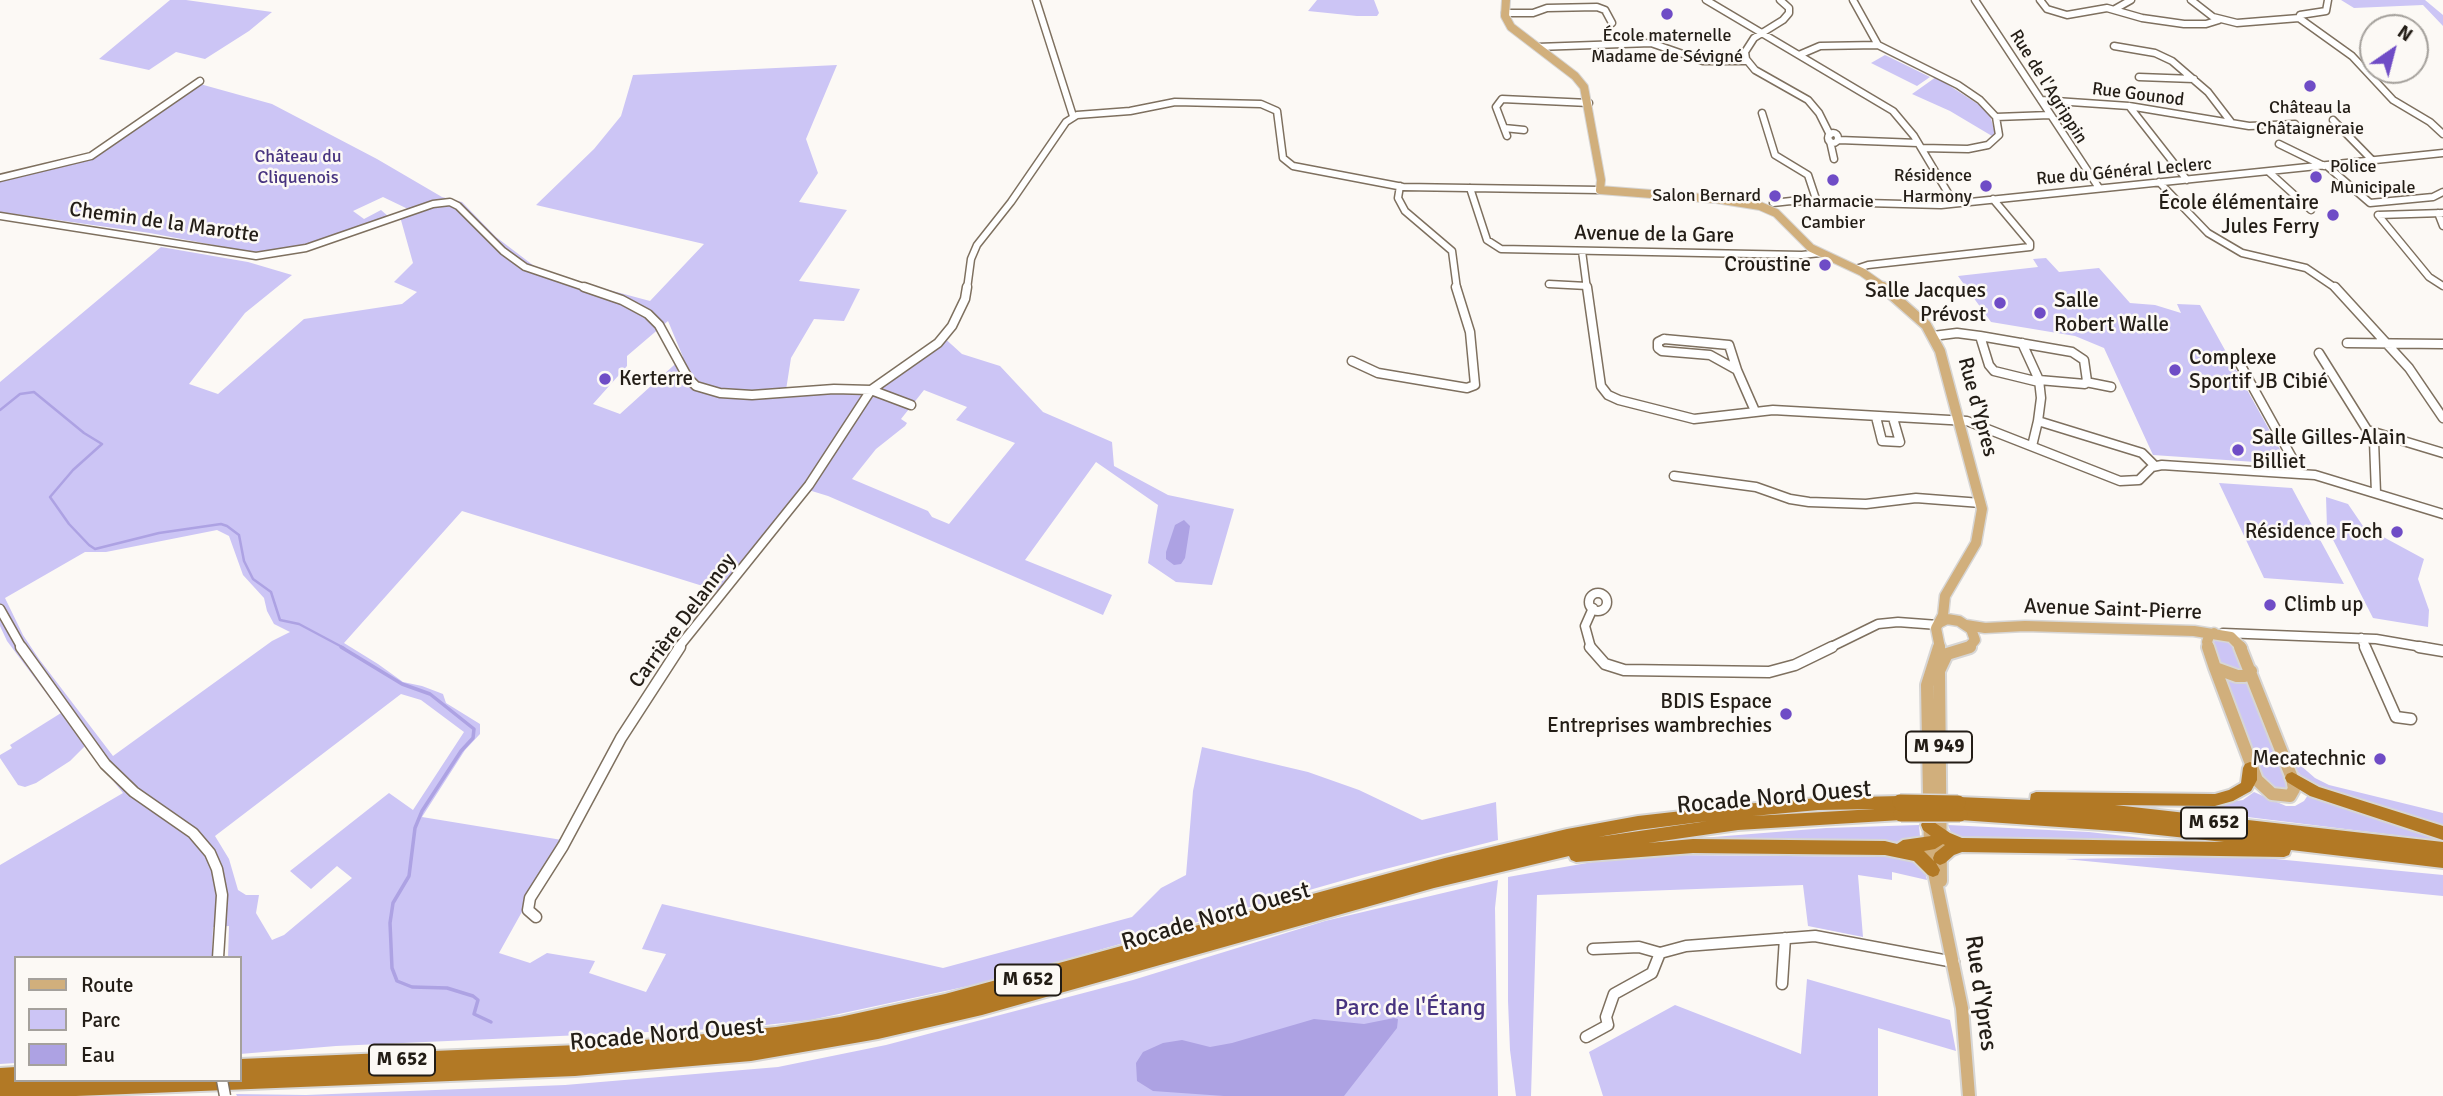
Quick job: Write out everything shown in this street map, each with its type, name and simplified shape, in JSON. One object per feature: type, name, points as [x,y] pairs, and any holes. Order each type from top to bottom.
[{"type":"highway","points":[[1984,803],[2034,798],[2220,799],[2246,787],[2250,780],[2250,768]]},
{"type":"highway","points":[[2292,778],[2322,794],[2443,833]]},
{"type":"highway","name":"Rocade Nord Ouest","points":[[1959,809],[1984,803],[2100,810],[2443,849]]},
{"type":"highway","name":"Rocade Nord Ouest","points":[[242,1067],[651,1049],[735,1041],[840,1025],[995,989],[1483,862],[1709,826],[1900,808],[1959,809],[2130,825],[2443,861]]},
{"type":"highway","points":[[1928,825],[1937,839]]},
{"type":"highway","points":[[1529,854],[1693,846],[1885,848],[1937,839],[1962,845],[2247,848],[2344,854],[2372,852]]},
{"type":"highway","points":[[1885,848],[1918,855],[1937,864],[1949,850],[1962,845]]},
{"type":"highway","name":"Rocade Nord Ouest","points":[[242,1081],[575,1068],[689,1060],[773,1050],[878,1031],[982,1007],[1483,862]]},
{"type":"highway","name":"Rocade Nord Ouest","points":[[0,1091],[225,1082]]},
{"type":"main road","points":[[1506,0],[1505,13],[1511,27],[1577,78],[1584,87],[1604,188],[1775,207]]},
{"type":"main road","name":"Rue d'Ypres","points":[[1775,207],[1804,243],[1878,282],[1914,312],[1933,335],[1981,503],[1982,523],[1976,543],[1945,596],[1944,611],[1938,629],[1940,650],[1927,685],[1928,825]]},
{"type":"main road","points":[[1956,579],[1951,603],[1974,633],[1974,644],[1961,650],[1946,645],[1938,629],[1950,619],[1966,624]]},
{"type":"main road","name":"Avenue Saint-Pierre","points":[[1966,624],[2218,633]]},
{"type":"main road","name":"Avenue Saint-Pierre","points":[[1974,644],[1984,634],[2010,627]]},
{"type":"main road","points":[[2169,631],[2191,637],[2208,646]]},
{"type":"main road","points":[[2218,633],[2236,640],[2243,650],[2292,778],[2292,794],[2277,796],[2260,785],[2250,768],[2208,646],[2208,637],[2218,633]]},
{"type":"main road","name":"Rue d'Ypres","points":[[1961,650],[1947,654],[1939,671],[1937,864],[1965,1024],[1969,1096]]},
{"type":"main road","points":[[2215,668],[2241,677],[2251,671]]},
{"type":"street","points":[[1036,0],[1073,116]]},
{"type":"street","points":[[1706,0],[1883,103],[1903,121],[1954,203]]},
{"type":"street","points":[[1780,0],[1790,8],[1789,13],[1749,45],[1745,52],[1746,61],[1755,70],[1808,100],[1821,117],[1830,138],[1834,159]]},
{"type":"street","points":[[1853,0],[1871,28],[1878,45]]},
{"type":"street","name":"Rue de l'Agrippin","points":[[1975,0],[2099,188]]},
{"type":"street","points":[[2040,0],[2048,9],[2062,15],[2074,15],[2098,8],[2115,9],[2142,18],[2184,24],[2206,24],[2219,20]]},
{"type":"street","points":[[2115,9],[2131,0]]},
{"type":"street","points":[[2191,0],[2219,20],[2237,23],[2299,18],[2300,15],[2326,11],[2328,0]]},
{"type":"street","points":[[1505,13],[1530,13],[1547,8],[1597,7],[1605,10],[1612,23]]},
{"type":"street","points":[[2299,18],[2352,56],[2393,100],[2425,119],[2443,134]]},
{"type":"street","points":[[1537,47],[1651,43],[1703,61],[1746,61]]},
{"type":"street","points":[[1799,55],[1818,47],[1878,45],[1958,85],[1980,100],[1996,117],[1999,135],[1988,145],[1968,149],[1830,138]]},
{"type":"street","points":[[2114,46],[2161,55],[2194,79],[2221,107],[2231,122]]},
{"type":"street","points":[[2139,77],[2194,79]]},
{"type":"street","points":[[0,177],[91,156],[200,80]]},
{"type":"street","points":[[1507,136],[1496,107],[1502,99],[1589,103]]},
{"type":"street","name":"Rue Gounod","points":[[2041,100],[2129,106],[2253,126],[2295,124]]},
{"type":"street","points":[[871,390],[934,346],[947,333],[965,299],[971,259],[977,245],[1073,116],[1175,102],[1265,105],[1277,111],[1282,153],[1288,164],[1400,186],[1604,188]]},
{"type":"street","points":[[2129,106],[2187,180]]},
{"type":"street","points":[[1762,113],[1775,155],[1808,175],[1817,202]]},
{"type":"street","points":[[1996,117],[2050,115]]},
{"type":"street","points":[[2333,120],[2373,161]]},
{"type":"street","points":[[1504,128],[1524,130]]},
{"type":"street","points":[[2279,144],[2325,166],[2366,202],[2430,197],[2443,192]]},
{"type":"street","points":[[2443,148],[2440,150],[2443,153]]},
{"type":"street","name":"Rue du Général Leclerc","points":[[1775,207],[1807,202],[1925,205],[1954,203],[2443,153]]},
{"type":"street","points":[[2269,172],[2311,210]]},
{"type":"street","points":[[2159,182],[2208,233],[2242,253],[2297,265],[2325,278],[2409,368],[2443,418]]},
{"type":"street","points":[[1352,361],[1378,373],[1467,388],[1475,385],[1471,332],[1456,286],[1452,251],[1402,207],[1398,198],[1400,186]]},
{"type":"street","name":"Avenue de la Gare","points":[[1470,188],[1489,243],[1504,250],[1820,253]]},
{"type":"street","points":[[1856,269],[1868,265],[2030,247],[2030,243],[1993,199]]},
{"type":"street","name":"Chemin de la Marotte","points":[[0,216],[256,256],[306,248],[433,204],[450,202],[461,208],[503,251],[525,267],[622,300],[648,314],[659,325],[688,378],[700,388],[746,395],[834,389],[871,390]]},
{"type":"street","points":[[2443,226],[2441,213],[2378,215],[2429,277],[2443,286]]},
{"type":"street","points":[[1582,251],[1601,386],[1608,395],[1687,418],[1713,418],[1755,411],[1959,420],[1974,423],[2125,482],[2139,480],[2155,466]]},
{"type":"street","points":[[1549,284],[1587,286]]},
{"type":"street","points":[[1933,335],[1956,333],[1980,336],[2079,355],[2085,363],[2087,382]]},
{"type":"street","points":[[1980,336],[1989,365],[1994,371],[2039,381],[2076,385],[2087,382],[2111,387]]},
{"type":"street","points":[[1737,370],[1710,355],[1662,351],[1658,348],[1658,342],[1664,340],[1727,344],[1732,348],[1737,370],[1755,411]]},
{"type":"street","points":[[2022,343],[2039,381],[2041,401],[2032,446]]},
{"type":"street","points":[[2347,343],[2443,344]]},
{"type":"street","points":[[2319,353],[2376,446],[2376,493]]},
{"type":"street","points":[[2240,364],[2301,474]]},
{"type":"street","points":[[871,390],[911,405]]},
{"type":"street","name":"Carrière Delannoy","points":[[536,917],[527,910],[530,898],[558,855],[621,738],[666,665],[809,485],[871,390]]},
{"type":"street","points":[[1875,417],[1882,441],[1900,442],[1893,418]]},
{"type":"street","points":[[2038,421],[2142,453],[2155,466],[2301,474],[2328,478],[2443,514]]},
{"type":"street","points":[[2367,430],[2443,453]]},
{"type":"street","points":[[1674,476],[1756,486],[1803,502],[1866,504],[1916,498],[1981,503]]},
{"type":"street","points":[[1592,608],[1585,625],[1591,649],[1605,664],[1624,670],[1776,671],[1795,665],[1873,625],[1903,622],[1938,629]]},
{"type":"street","points":[[0,609],[20,645],[105,764],[134,792],[193,833],[210,853],[217,869],[222,895],[218,956]]},
{"type":"street","name":"Avenue Saint-Pierre","points":[[2218,633],[2361,638],[2394,641],[2443,651]]},
{"type":"street","points":[[2243,650],[2245,639],[2257,635]]},
{"type":"street","points":[[2361,638],[2396,717],[2411,719]]},
{"type":"street","points":[[1593,949],[1639,947],[1660,953],[1686,946],[1815,936],[1954,961]]},
{"type":"street","points":[[1782,984],[1785,938]]},
{"type":"street","points":[[1586,1037],[1608,1025],[1606,1017],[1614,994],[1652,973],[1660,953]]},
{"type":"green space","points":[[170,0],[272,12],[249,31],[205,59],[176,52],[149,70],[99,59]]},
{"type":"green space","points":[[1317,0],[1374,0],[1379,13],[1377,16],[1357,16],[1308,11]]},
{"type":"green space","points":[[2341,0],[2425,0],[2443,15],[2443,26],[2423,5],[2354,8]]},
{"type":"green space","points":[[1885,55],[1930,77],[1917,86],[1871,63]]},
{"type":"green space","name":"Château du Cliquenois","points":[[837,65],[806,139],[818,173],[799,202],[847,210],[799,281],[860,289],[844,321],[814,319],[791,358],[786,390],[871,388],[941,335],[962,354],[1000,366],[1043,412],[1112,442],[1114,466],[1168,495],[1234,509],[1212,585],[1176,582],[1148,563],[1158,505],[1096,462],[1025,560],[1112,595],[1103,615],[828,496],[802,488],[722,592],[462,511],[344,643],[403,682],[443,694],[446,703],[480,724],[480,734],[465,750],[422,817],[562,840],[499,953],[530,963],[547,953],[595,961],[589,973],[646,992],[666,954],[642,949],[662,904],[943,968],[1132,917],[1161,888],[1186,875],[1193,791],[1202,747],[1308,772],[1359,790],[1422,820],[1496,802],[1498,840],[1362,875],[987,982],[811,1020],[738,1028],[336,1046],[242,1054],[242,956],[228,956],[229,926],[213,927],[212,956],[14,956],[14,1063],[0,1064],[0,865],[123,793],[85,746],[70,761],[25,787],[18,785],[0,758],[0,755],[12,748],[10,745],[61,713],[7,641],[0,626],[0,382],[161,247],[248,262],[292,275],[245,313],[189,384],[218,394],[304,319],[402,304],[417,292],[394,282],[413,263],[399,213],[408,209],[383,197],[353,211],[364,219],[381,210],[389,217],[304,246],[261,254],[150,233],[0,212],[0,179],[90,158],[200,84],[272,104],[377,159],[442,197],[462,202],[496,237],[542,272],[650,301],[704,244],[536,205],[594,149],[621,116],[633,75]],"holes":[[[668,321],[683,357],[620,414],[593,404],[627,366],[627,356]],[[924,390],[967,407],[956,420],[1015,443],[949,524],[932,517],[928,511],[852,479],[876,449],[905,426],[907,423],[901,419]],[[217,530],[229,536],[243,575],[264,598],[274,624],[290,632],[272,641],[113,756],[39,659],[23,635],[5,598],[85,552],[106,552]],[[401,694],[421,700],[464,732],[413,810],[389,793],[290,871],[311,889],[337,866],[352,878],[284,935],[272,940],[256,913],[259,895],[246,895],[238,890],[229,859],[215,836]]]},
{"type":"green space","points":[[1936,77],[1984,108],[1990,115],[1995,133],[1992,136],[1950,111],[1912,94]]},
{"type":"green space","name":"Complexe Sportif JB Cibié","points":[[2046,258],[2059,272],[2099,268],[2130,303],[2155,305],[2181,313],[2177,304],[2200,305],[2286,460],[2269,459],[2270,463],[2153,455],[2104,348],[2075,336],[1991,322],[1958,276],[2038,267],[2033,259]]},
{"type":"green space","points":[[2219,483],[2292,488],[2344,584],[2264,578]]},
{"type":"green space","points":[[2326,497],[2348,504],[2363,526],[2424,559],[2418,579],[2429,610],[2428,627],[2373,618],[2327,528]]},
{"type":"green space","points":[[2217,638],[2233,642],[2243,669],[2241,671],[2220,665],[2212,644]]},
{"type":"green space","points":[[2223,675],[2249,679],[2288,782],[2288,788],[2284,792],[2262,783]]},
{"type":"green space","points":[[2300,765],[2315,778],[2329,785],[2443,813],[2443,827],[2325,790],[2305,780],[2296,770]]},
{"type":"green space","points":[[2254,792],[2286,806],[2295,806],[2308,795],[2443,841],[2182,809],[2243,800]]},
{"type":"green space","points":[[1919,825],[1920,836],[1917,839],[1899,842],[1701,838],[1826,828]]},
{"type":"green space","points":[[1948,825],[2089,832],[2186,843],[1967,840],[1952,835]]},
{"type":"green space","points":[[1665,855],[1905,857],[1925,871],[1927,880],[1892,872],[1892,880],[1858,875],[1863,937],[1808,926],[1803,885],[1537,895],[1531,1096],[1516,1096],[1510,1050],[1508,1001],[1508,877],[1615,858]]},
{"type":"green space","points":[[2244,856],[2443,875],[2443,896],[2065,859]]},
{"type":"green space","name":"Parc de l'Étang","points":[[1498,880],[1495,908],[1498,1096],[237,1096],[236,1094],[306,1095],[565,1085],[778,1067],[886,1045],[1133,980],[1325,921]]},
{"type":"green space","points":[[1807,979],[1950,1020],[1956,1051],[1878,1028],[1878,1096],[1603,1096],[1589,1052],[1675,1005],[1801,1054]]},
{"type":"water","points":[[1184,520],[1190,526],[1185,558],[1181,564],[1174,565],[1166,559],[1166,552],[1175,525]]},
{"type":"water","points":[[1314,1019],[1364,1024],[1398,1019],[1397,1028],[1344,1096],[1224,1096],[1153,1091],[1137,1081],[1136,1063],[1143,1052],[1163,1043],[1182,1040],[1210,1047]]},
{"type":"waterway","points":[[0,410],[20,394],[34,392],[84,433],[102,444],[73,470],[50,497],[69,524],[89,545],[95,549],[159,533],[221,524],[227,526],[239,535],[244,561],[253,579],[271,592],[280,620],[299,624],[344,648]]},
{"type":"waterway","points":[[341,647],[402,684],[430,694],[474,729],[473,738],[461,751],[422,811],[415,828],[409,876],[393,903],[390,923],[392,968],[397,981],[412,987],[447,988],[473,996],[478,1000],[474,1014],[491,1022]]},
{"type":"place","name":"École maternelle Madame de Sévigné","points":[[1667,14]]},
{"type":"place","name":"Château la Châtaigneraie","points":[[2310,86]]},
{"type":"place","name":"Police Municipale","points":[[2316,177]]},
{"type":"place","name":"Pharmacie Cambier","points":[[1833,180]]},
{"type":"place","name":"Résidence Harmony","points":[[1986,186]]},
{"type":"place","name":"Salon Bernard","points":[[1775,196]]},
{"type":"place","name":"École élémentaire Jules Ferry","points":[[2333,215]]},
{"type":"place","name":"Croustine","points":[[1825,265]]},
{"type":"place","name":"Salle Jacques Prévost","points":[[2000,303]]},
{"type":"place","name":"Salle Robert Walle","points":[[2040,313]]},
{"type":"place","name":"Complexe Sportif JB Cibié","points":[[2175,370]]},
{"type":"place","name":"Kerterre","points":[[605,379]]},
{"type":"place","name":"Salle Gilles-Alain Billiet","points":[[2238,450]]},
{"type":"place","name":"Résidence Foch","points":[[2397,532]]},
{"type":"place","name":"Climb up","points":[[2270,605]]},
{"type":"place","name":"BDIS Espace Entreprises wambrechies","points":[[1786,714]]},
{"type":"place","name":"Mecatechnic","points":[[2380,759]]}]
